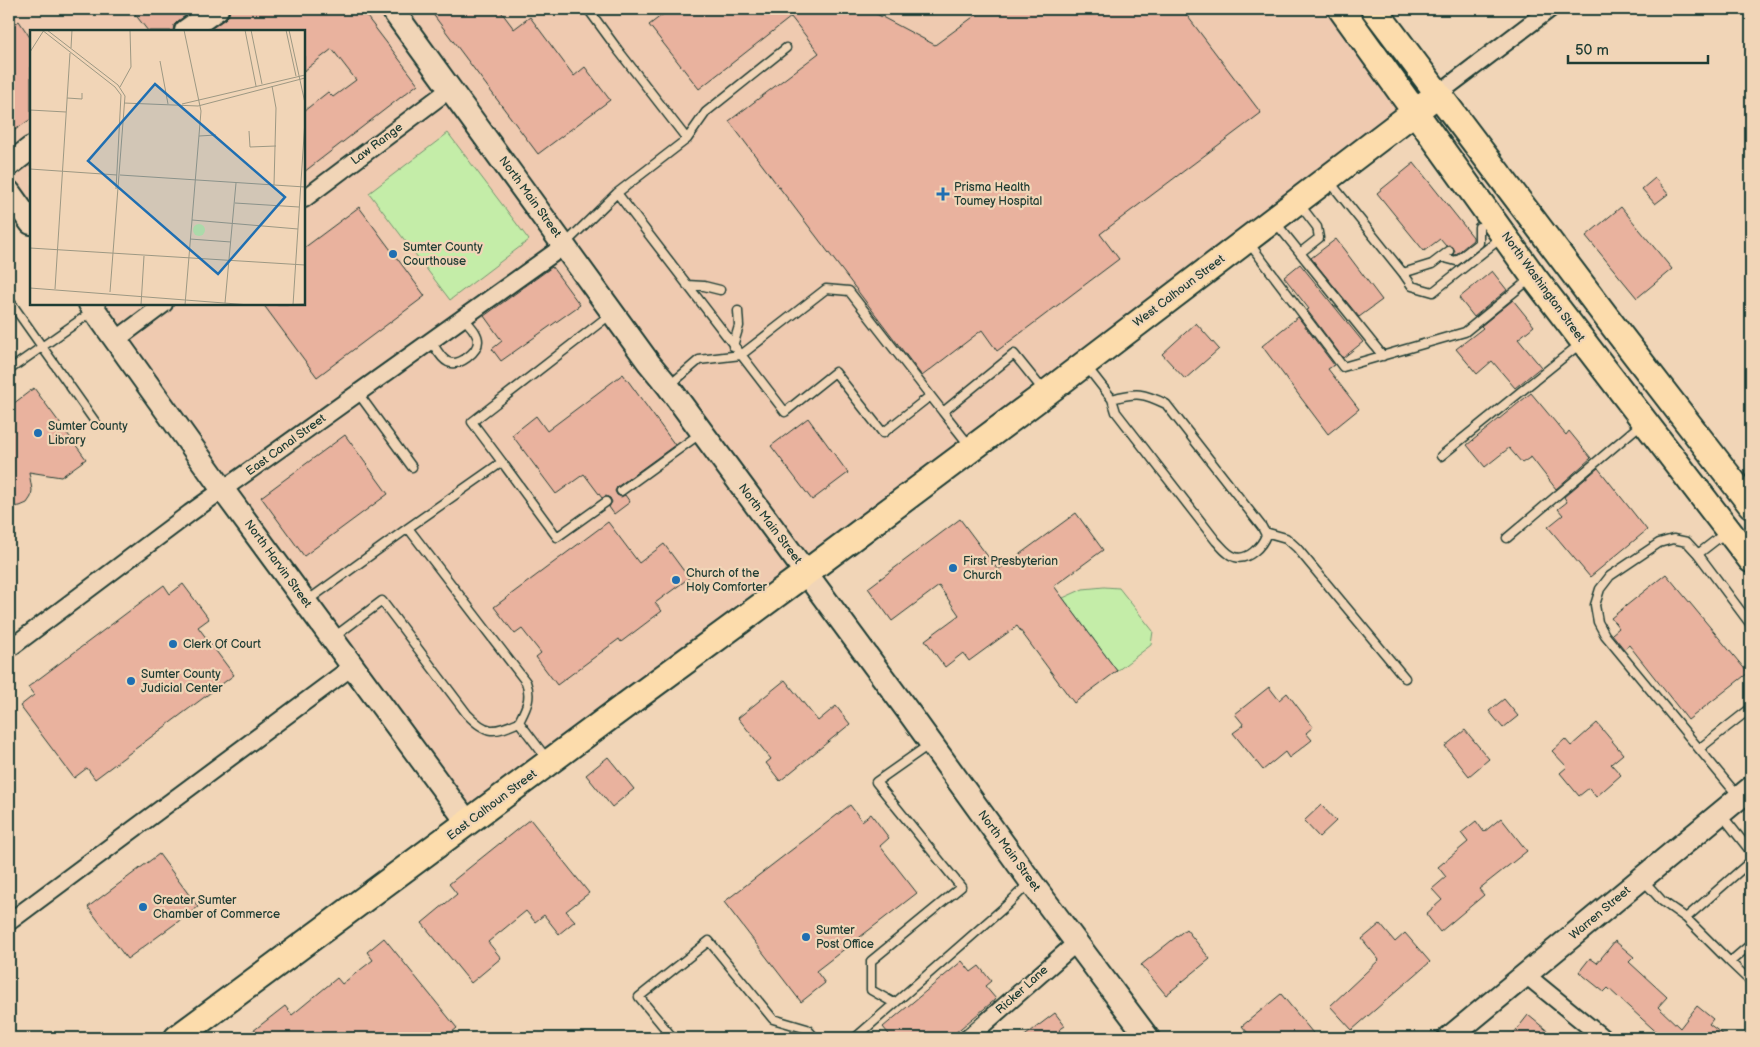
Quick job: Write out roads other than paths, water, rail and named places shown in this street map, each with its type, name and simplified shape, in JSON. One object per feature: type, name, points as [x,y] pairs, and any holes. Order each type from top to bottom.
[{"type":"main road","points":[[187,30],[217,9]]},
{"type":"main road","name":"North Main Street","points":[[392,9],[614,313],[807,572],[1030,881],[1148,1038]]},
{"type":"main road","name":"North Washington Street","points":[[1341,9],[1415,112],[1492,226],[1533,276],[1751,560]]},
{"type":"main road","points":[[1374,9],[1605,316],[1751,505]]},
{"type":"main road","name":"West Calhoun Street","points":[[807,572],[1045,394],[1438,94]]},
{"type":"main road","points":[[9,165],[30,149]]},
{"type":"main road","points":[[9,192],[30,222]]},
{"type":"main road","name":"North Harvin Street","points":[[92,307],[223,490],[468,823]]},
{"type":"main road","name":"East Calhoun Street","points":[[177,1038],[807,572]]},
{"type":"main road","name":"Warren Street","points":[[1449,1038],[1745,793]]},
{"type":"street","name":"West Calhoun Street","points":[[1438,94],[1550,9]]},
{"type":"street","name":"Law Range","points":[[305,198],[450,89]]},
{"type":"street","name":"East Canal Street","points":[[9,649],[223,490],[565,245]]},
{"type":"street","points":[[116,340],[163,305]]},
{"type":"street","points":[[9,922],[353,666]]},
{"type":"street","name":"Ricker Lane","points":[[968,1038],[1076,943]]},
{"type":"street","points":[[1526,975],[1602,1038]]},
{"type":"lane","points":[[588,9],[687,138]]},
{"type":"lane","points":[[565,245],[617,192],[687,138],[706,112],[786,48]]},
{"type":"lane","points":[[1328,178],[1412,286],[1433,292],[1492,226]]},
{"type":"lane","points":[[617,192],[785,412],[835,372],[883,433],[930,396]]},
{"type":"lane","points":[[1297,201],[1317,227],[1319,238],[1300,253]]},
{"type":"lane","points":[[1274,219],[1382,356]]},
{"type":"lane","points":[[1471,233],[1492,226]]},
{"type":"lane","points":[[1441,257],[1456,261],[1479,243],[1492,226]]},
{"type":"lane","points":[[1246,240],[1343,366],[1464,332],[1533,276]]},
{"type":"lane","points":[[1403,273],[1432,264],[1449,251]]},
{"type":"lane","points":[[687,285],[704,286],[720,290]]},
{"type":"lane","points":[[668,386],[699,360],[741,355],[826,289],[849,291],[972,449]]},
{"type":"lane","points":[[9,300],[96,423]]},
{"type":"lane","points":[[9,370],[42,347],[92,307]]},
{"type":"lane","points":[[733,346],[739,326],[738,311]]},
{"type":"lane","points":[[606,502],[557,536],[472,422],[614,313]]},
{"type":"lane","points":[[431,341],[444,360],[450,363],[460,362],[474,351],[478,342],[475,332],[463,317]]},
{"type":"lane","points":[[1441,456],[1583,341]]},
{"type":"lane","points":[[943,412],[1014,354],[1045,394]]},
{"type":"lane","points":[[1084,364],[1112,399],[1116,412],[1216,541],[1228,553],[1236,558],[1245,557],[1263,542],[1266,535],[1262,527],[1166,404],[1146,394],[1128,395],[1112,399]]},
{"type":"lane","points":[[358,394],[412,466]]},
{"type":"lane","points":[[1507,538],[1645,421]]},
{"type":"lane","points":[[621,491],[702,432]]},
{"type":"lane","points":[[306,602],[502,462]]},
{"type":"lane","points":[[332,638],[382,601],[478,726],[499,731],[519,722],[529,700],[530,691],[526,682],[408,528]]},
{"type":"lane","points":[[1698,554],[1728,530]]},
{"type":"lane","points":[[1265,532],[1286,538],[1297,548],[1404,678]]},
{"type":"lane","points":[[1745,793],[1699,749],[1605,635],[1598,622],[1594,605],[1600,589],[1610,576],[1659,542],[1673,539],[1686,542],[1698,554],[1751,625]]},
{"type":"lane","points":[[1699,749],[1751,708]]},
{"type":"lane","points":[[519,722],[550,762]]},
{"type":"lane","points":[[894,1003],[871,990],[871,961],[961,887],[876,782],[931,743]]},
{"type":"lane","points":[[1721,813],[1751,852]]},
{"type":"lane","points":[[1686,918],[1751,861]]},
{"type":"lane","points":[[1642,878],[1662,901],[1686,918],[1751,982]]},
{"type":"lane","points":[[855,1038],[1008,905],[1030,881]]},
{"type":"lane","points":[[673,1038],[639,998],[710,941],[774,1019],[806,1029],[815,1038]]},
{"type":"lane","points":[[1730,962],[1751,944]]},
{"type":"place","name":"Prisma Health Toumey Hospital","points":[[943,194]]},
{"type":"place","name":"Sumter County Courthouse","points":[[393,254]]},
{"type":"place","name":"Sumter County Library","points":[[38,433]]},
{"type":"place","name":"First Presbyterian Church","points":[[953,568]]},
{"type":"place","name":"Church of the Holy Comforter","points":[[676,580]]},
{"type":"place","name":"Clerk Of Court","points":[[173,644]]},
{"type":"place","name":"Sumter County Judicial Center","points":[[131,681]]},
{"type":"place","name":"Greater Sumter Chamber of Commerce","points":[[143,907]]},
{"type":"place","name":"Sumter Post Office","points":[[806,937]]}]
